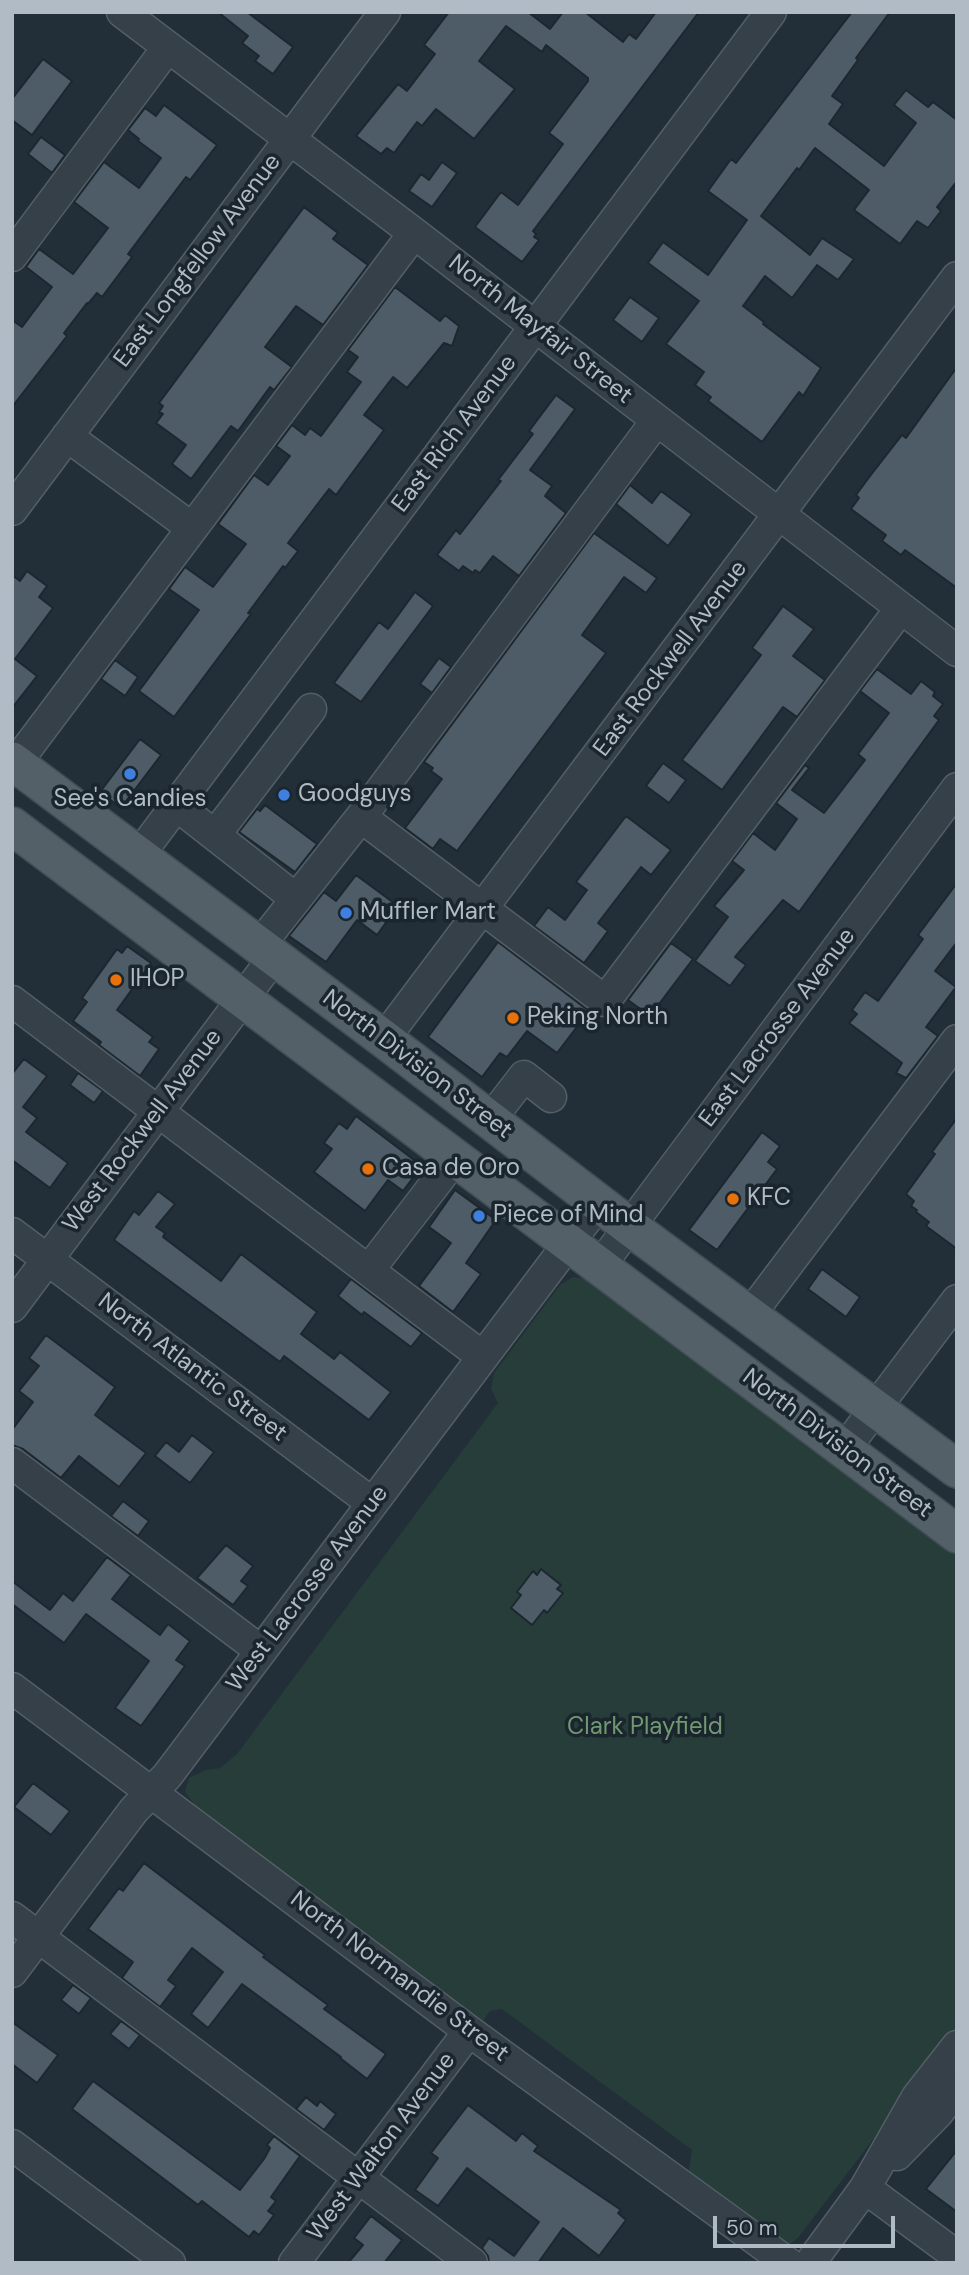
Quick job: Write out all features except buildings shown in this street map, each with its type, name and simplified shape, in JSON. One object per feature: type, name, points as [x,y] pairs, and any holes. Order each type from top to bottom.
[{"type":"main road","name":"North Division Street","points":[[14,762],[630,1227],[957,1469]]},
{"type":"main road","name":"North Division Street","points":[[12,826],[957,1534]]},
{"type":"street","name":"North Mayfair Street","points":[[122,12],[957,651]]},
{"type":"street","name":"East Longfellow Avenue","points":[[12,510],[385,12]]},
{"type":"street","name":"East Rich Avenue","points":[[139,855],[771,12]]},
{"type":"street","points":[[12,256],[168,47]]},
{"type":"street","points":[[14,762],[414,233]]},
{"type":"street","name":"East Rockwell Avenue","points":[[384,1039],[957,277]]},
{"type":"street","name":"West Rockwell Avenue","points":[[12,1307],[242,998],[267,951],[361,817],[657,420]]},
{"type":"street","points":[[67,436],[192,528]]},
{"type":"street","points":[[361,817],[605,1001],[901,608]]},
{"type":"street","points":[[215,835],[311,709]]},
{"type":"street","name":"East Lacrosse Avenue","points":[[600,1266],[957,789]]},
{"type":"street","points":[[177,805],[286,891]]},
{"type":"street","points":[[12,1001],[483,1357]]},
{"type":"street","points":[[749,1316],[957,1040]]},
{"type":"street","points":[[490,1120],[524,1076],[551,1097]]},
{"type":"street","points":[[369,1270],[454,1158]]},
{"type":"street","name":"West Lacrosse Avenue","points":[[12,1972],[134,1810],[167,1776],[598,1203]]},
{"type":"street","name":"North Atlantic Street","points":[[12,1233],[372,1503]]},
{"type":"street","points":[[844,1450],[957,1300]]},
{"type":"street","points":[[12,1463],[261,1651]]},
{"type":"street","name":"North Normandie Street","points":[[12,1688],[469,2031],[788,2263]]},
{"type":"street","points":[[12,1917],[472,2263]]},
{"type":"street","name":"West Walton Avenue","points":[[295,2263],[469,2031]]},
{"type":"street","points":[[810,2263],[865,2188],[917,2097],[957,2046]]},
{"type":"street","points":[[865,2188],[938,2113],[957,2088]]},
{"type":"street","points":[[12,2145],[170,2263]]},
{"type":"street","points":[[865,2188],[957,2256]]},
{"type":"green space","name":"Clark Playfield","points":[[573,1277],[583,1278],[957,1556],[957,2029],[798,2238],[790,2244],[782,2244],[688,2176],[692,2150],[502,2009],[490,2011],[481,2024],[197,1808],[185,1792],[189,1778],[206,1770],[220,1768],[237,1754],[498,1403],[491,1389],[494,1373],[560,1285]]},
{"type":"place","name":"See's Candies","points":[[130,774]]},
{"type":"place","name":"Goodguys","points":[[284,795]]},
{"type":"place","name":"Muffler Mart","points":[[346,913]]},
{"type":"place","name":"IHOP","points":[[116,980]]},
{"type":"place","name":"Peking North","points":[[513,1018]]},
{"type":"place","name":"Casa de Oro","points":[[368,1169]]},
{"type":"place","name":"KFC","points":[[733,1199]]},
{"type":"place","name":"Piece of Mind","points":[[479,1216]]}]
